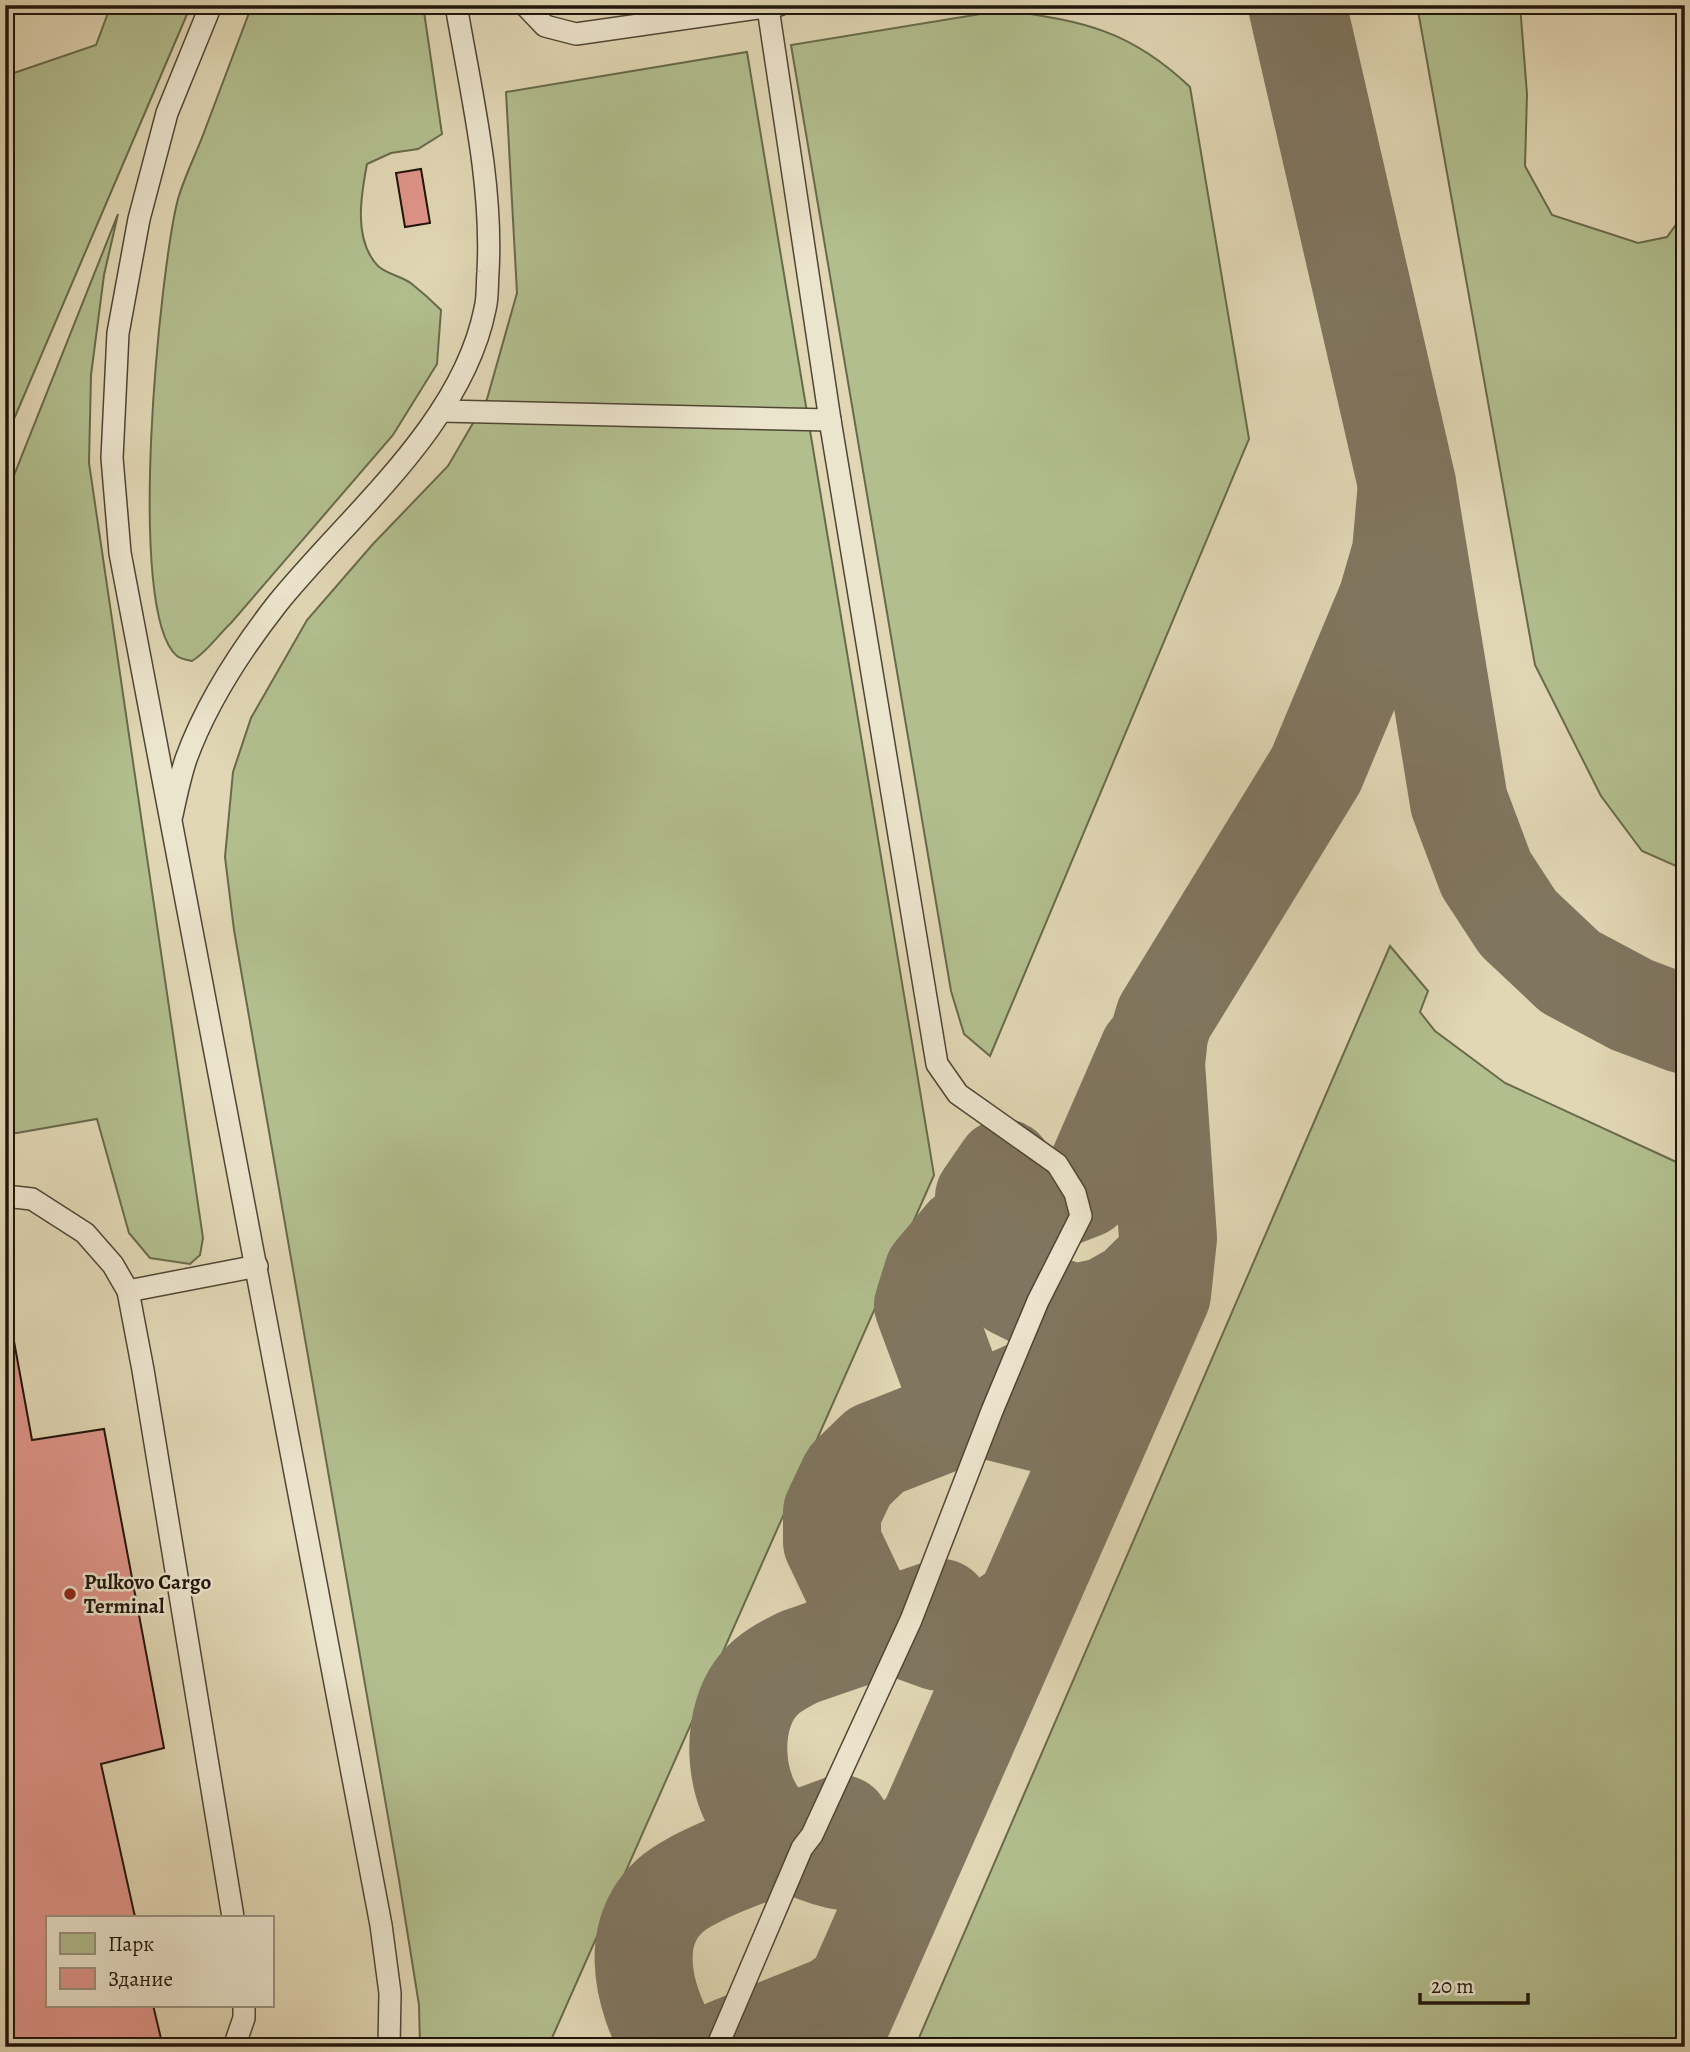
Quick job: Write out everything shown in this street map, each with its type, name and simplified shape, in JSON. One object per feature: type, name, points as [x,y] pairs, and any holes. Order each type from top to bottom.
[{"type":"lane","points":[[211,5],[167,113],[139,219],[118,333],[112,458],[120,553],[169,824],[257,1266],[381,1924],[390,1993],[388,2047]]},
{"type":"lane","points":[[169,824],[186,759],[216,694],[277,605],[400,466],[441,411],[464,370],[485,309],[490,237],[486,186],[456,5]]},
{"type":"lane","points":[[525,5],[545,26],[576,34],[774,6],[830,420],[937,1064],[958,1094],[1057,1164],[1075,1193],[1081,1216],[1038,1301],[911,1620],[812,1835],[802,1848],[717,2047]]},
{"type":"lane","points":[[441,411],[830,420]]},
{"type":"lane","points":[[5,1196],[32,1199],[85,1233],[113,1265],[128,1291],[233,1916]]},
{"type":"lane","points":[[128,1291],[257,1266]]},
{"type":"lane","points":[[234,2047],[244,2018],[244,2007]]},
{"type":"green space","points":[[111,5],[191,5],[5,440],[5,76],[96,45]]},
{"type":"green space","points":[[252,5],[423,5],[442,134],[418,149],[391,153],[367,164],[361,217],[365,243],[378,266],[412,284],[441,310],[437,364],[393,435],[231,623],[192,661],[177,656],[161,627],[153,576],[151,437],[156,363],[163,293],[178,199]]},
{"type":"green space","points":[[1417,5],[1520,5],[1527,94],[1525,166],[1552,215],[1638,243],[1667,237],[1685,212],[1685,870],[1642,851],[1601,796],[1535,665]]},
{"type":"green space","points":[[1005,10],[1059,19],[1105,32],[1147,53],[1190,87],[1249,439],[990,1056],[964,1034],[951,991],[791,45]]},
{"type":"green space","points":[[747,52],[934,1175],[548,2047],[420,2047],[419,2005],[399,1880],[234,930],[225,857],[233,772],[251,718],[307,620],[373,544],[448,466],[487,399],[517,293],[506,92]]},
{"type":"green space","points":[[118,214],[104,275],[91,375],[89,463],[203,1238],[200,1255],[190,1264],[150,1258],[129,1233],[97,1119],[5,1135],[5,498]]},
{"type":"green space","points":[[1390,946],[1428,991],[1420,1012],[1435,1031],[1505,1083],[1685,1166],[1685,2047],[915,2047]]},
{"type":"building","points":[[421,169],[430,223],[405,227],[396,173]]},
{"type":"building","name":"Pulkovo Cargo Terminal","points":[[5,1292],[32,1440],[104,1429],[164,1748],[101,1764],[135,1916],[46,1916],[46,2007],[153,2007],[163,2047],[5,2047]]},
{"type":"taxiway","points":[[1297,5],[1407,484],[1459,802],[1486,874],[1518,923],[1570,972],[1632,1005],[1685,1025]]},
{"type":"taxiway","points":[[830,2047],[1162,1294],[1168,1238],[1156,1064],[1164,1018],[1316,770],[1387,600],[1401,552],[1407,484]]},
{"type":"taxiway","points":[[1040,1423],[992,1411],[956,1394],[923,1305],[933,1273],[964,1236],[1084,1189],[1094,1176],[1148,1052]]},
{"type":"taxiway","points":[[1004,1168],[984,1197],[984,1232],[999,1269],[1014,1289],[1038,1301],[1075,1313],[1107,1306],[1135,1290],[1151,1274]]},
{"type":"taxiway","points":[[1022,1608],[976,1639],[939,1642],[895,1626],[861,1603],[832,1542],[832,1512],[849,1476],[876,1450],[1008,1398],[1139,1340]]},
{"type":"taxiway","points":[[924,1830],[895,1854],[863,1862],[836,1860],[791,1843],[767,1826],[755,1811],[741,1774],[739,1733],[751,1695],[763,1680],[780,1667],[799,1657],[941,1608]]},
{"type":"taxiway","points":[[672,2047],[652,2006],[644,1961],[645,1939],[652,1918],[665,1900],[703,1875],[841,1824]]},
{"type":"taxiway","points":[[729,2047],[834,2005],[854,1991]]},
{"type":"place","name":"Pulkovo Cargo Terminal","points":[[70,1594]]}]
